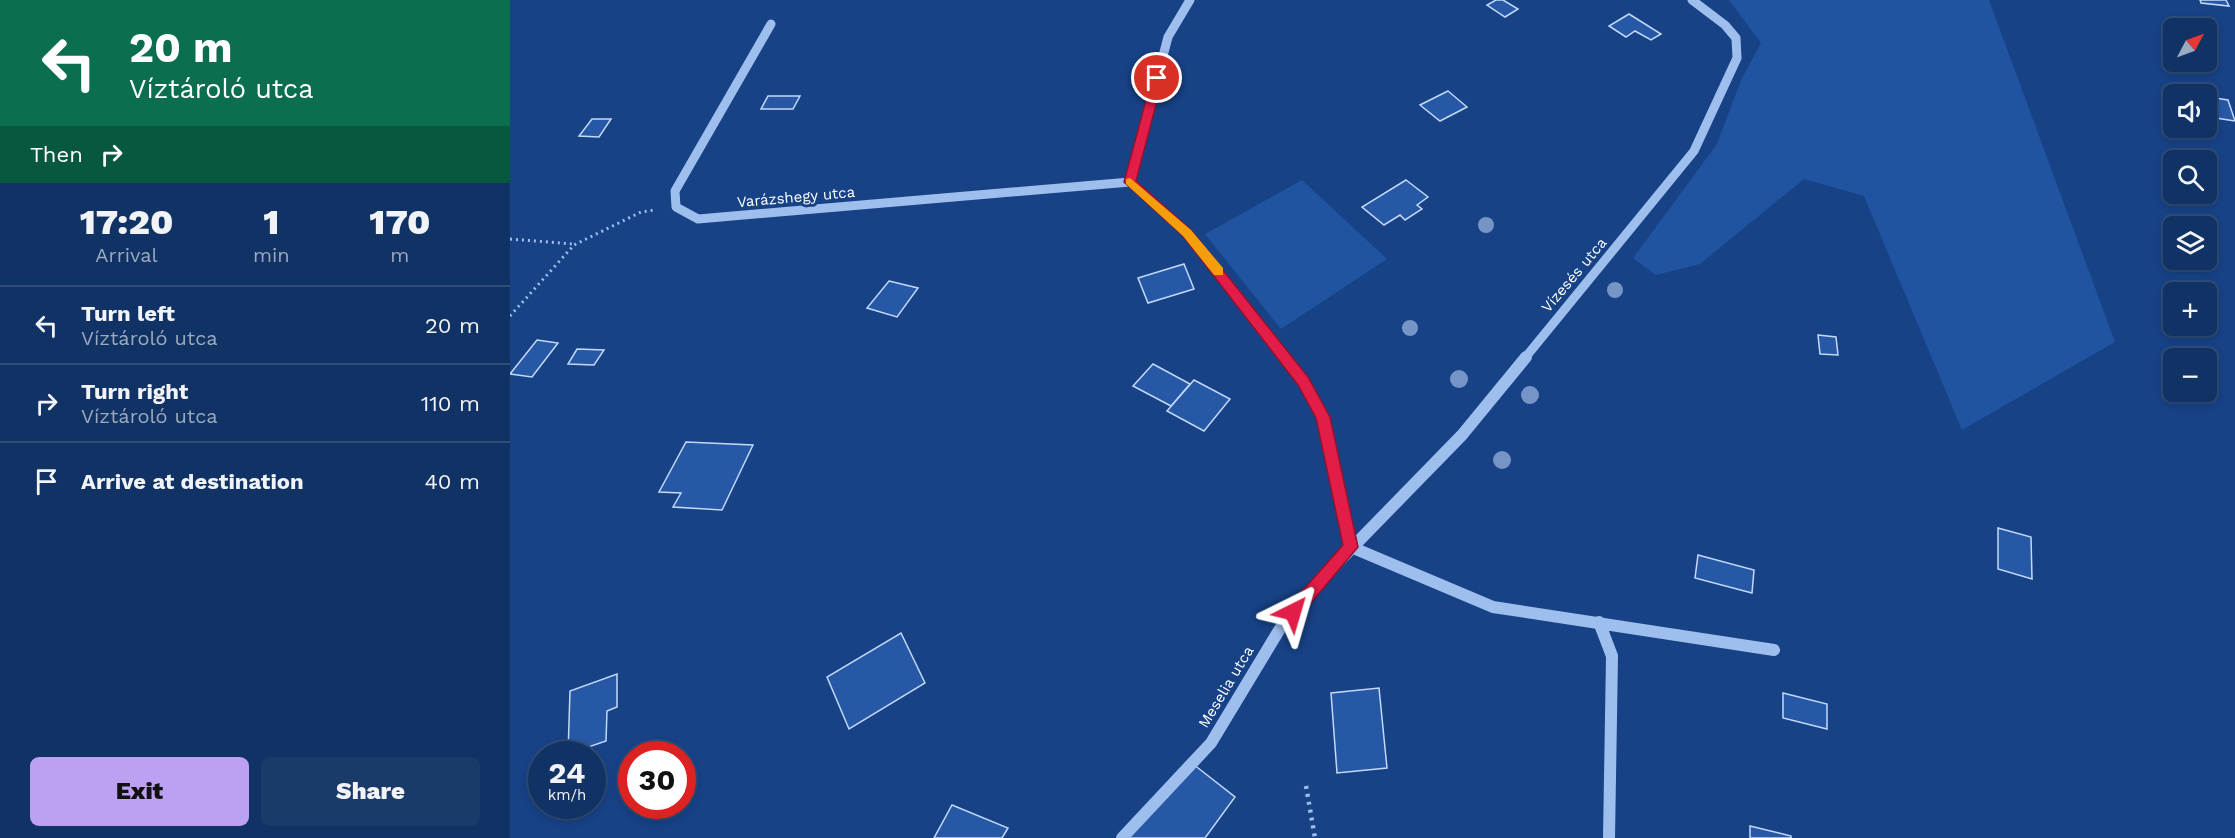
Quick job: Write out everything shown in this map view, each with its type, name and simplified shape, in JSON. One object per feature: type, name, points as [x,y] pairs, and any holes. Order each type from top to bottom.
[{"type":"street","points":[[1190,0],[1168,37],[1130,182],[1187,233],[1303,381],[1323,417],[1351,547],[1493,607],[1774,650]]},
{"type":"street","name":"Vízesés utca","points":[[1351,547],[1462,435],[1694,150],[1737,58],[1736,38],[1692,0]]},
{"type":"street","points":[[676,207],[675,190],[771,24]]},
{"type":"street","name":"Varázshegy utca","points":[[676,207],[698,219],[1130,182]]},
{"type":"street","name":"Meselia utca","points":[[1122,838],[1211,743],[1281,627],[1351,547]]},
{"type":"street","points":[[1599,622],[1612,656],[1609,838]]},
{"type":"path","points":[[510,316],[574,244],[641,212],[676,207]]},
{"type":"path","points":[[510,239],[574,244]]},
{"type":"path","points":[[1306,786],[1315,838]]},
{"type":"shaded area","points":[[1729,0],[1989,0],[2115,342],[1962,430],[1864,196],[1804,179],[1700,264],[1656,275],[1633,258],[1717,144],[1741,80],[1761,43]]},
{"type":"shaded area","points":[[1302,180],[1387,259],[1281,329],[1205,234]]},
{"type":"building","points":[[1496,0],[1503,0],[1518,9],[1505,17],[1487,5]]},
{"type":"building","points":[[2200,0],[2226,0],[2229,6],[2201,3]]},
{"type":"building","points":[[1629,14],[1661,34],[1651,40],[1635,31],[1626,37],[1609,26]]},
{"type":"building","points":[[1448,91],[1467,107],[1440,121],[1420,105]]},
{"type":"building","points":[[768,96],[800,96],[793,109],[761,109]]},
{"type":"building","points":[[2217,98],[2228,100],[2235,121],[2217,118]]},
{"type":"building","points":[[592,119],[611,119],[599,137],[579,136]]},
{"type":"building","points":[[1406,180],[1428,197],[1417,205],[1422,209],[1405,220],[1400,215],[1384,225],[1362,207]]},
{"type":"building","points":[[1184,264],[1194,289],[1148,303],[1138,278]]},
{"type":"building","points":[[889,281],[918,288],[897,317],[867,308]]},
{"type":"building","points":[[1818,335],[1836,337],[1838,355],[1820,354]]},
{"type":"building","points":[[537,340],[558,343],[532,377],[510,374]]},
{"type":"building","points":[[577,349],[604,350],[594,365],[568,364]]},
{"type":"building","points":[[1153,364],[1190,384],[1171,406],[1133,386]]},
{"type":"building","points":[[1194,380],[1230,399],[1204,431],[1167,411]]},
{"type":"building","points":[[686,442],[753,445],[722,510],[673,507],[681,493],[659,492]]},
{"type":"building","points":[[1998,528],[2031,537],[2032,579],[1998,569]]},
{"type":"building","points":[[1698,555],[1754,570],[1752,593],[1695,578]]},
{"type":"building","points":[[901,633],[925,683],[849,729],[827,677]]},
{"type":"building","points":[[617,674],[617,707],[607,711],[606,741],[568,741],[570,691]]},
{"type":"building","points":[[1379,688],[1387,768],[1337,773],[1331,693]]},
{"type":"building","points":[[1783,693],[1827,704],[1827,729],[1783,718]]},
{"type":"building","points":[[1193,764],[1235,797],[1205,838],[1131,838],[1128,836]]},
{"type":"building","points":[[952,805],[1008,828],[1002,838],[934,838]]},
{"type":"building","points":[[1750,826],[1791,836],[1791,838],[1750,838]]},
{"type":"slow traffic","points":[[1130,182],[1187,233],[1219,271]]},
{"type":"route","points":[[1157,78],[1130,182],[1187,233],[1303,381],[1323,417],[1351,547],[1293,612]]}]
